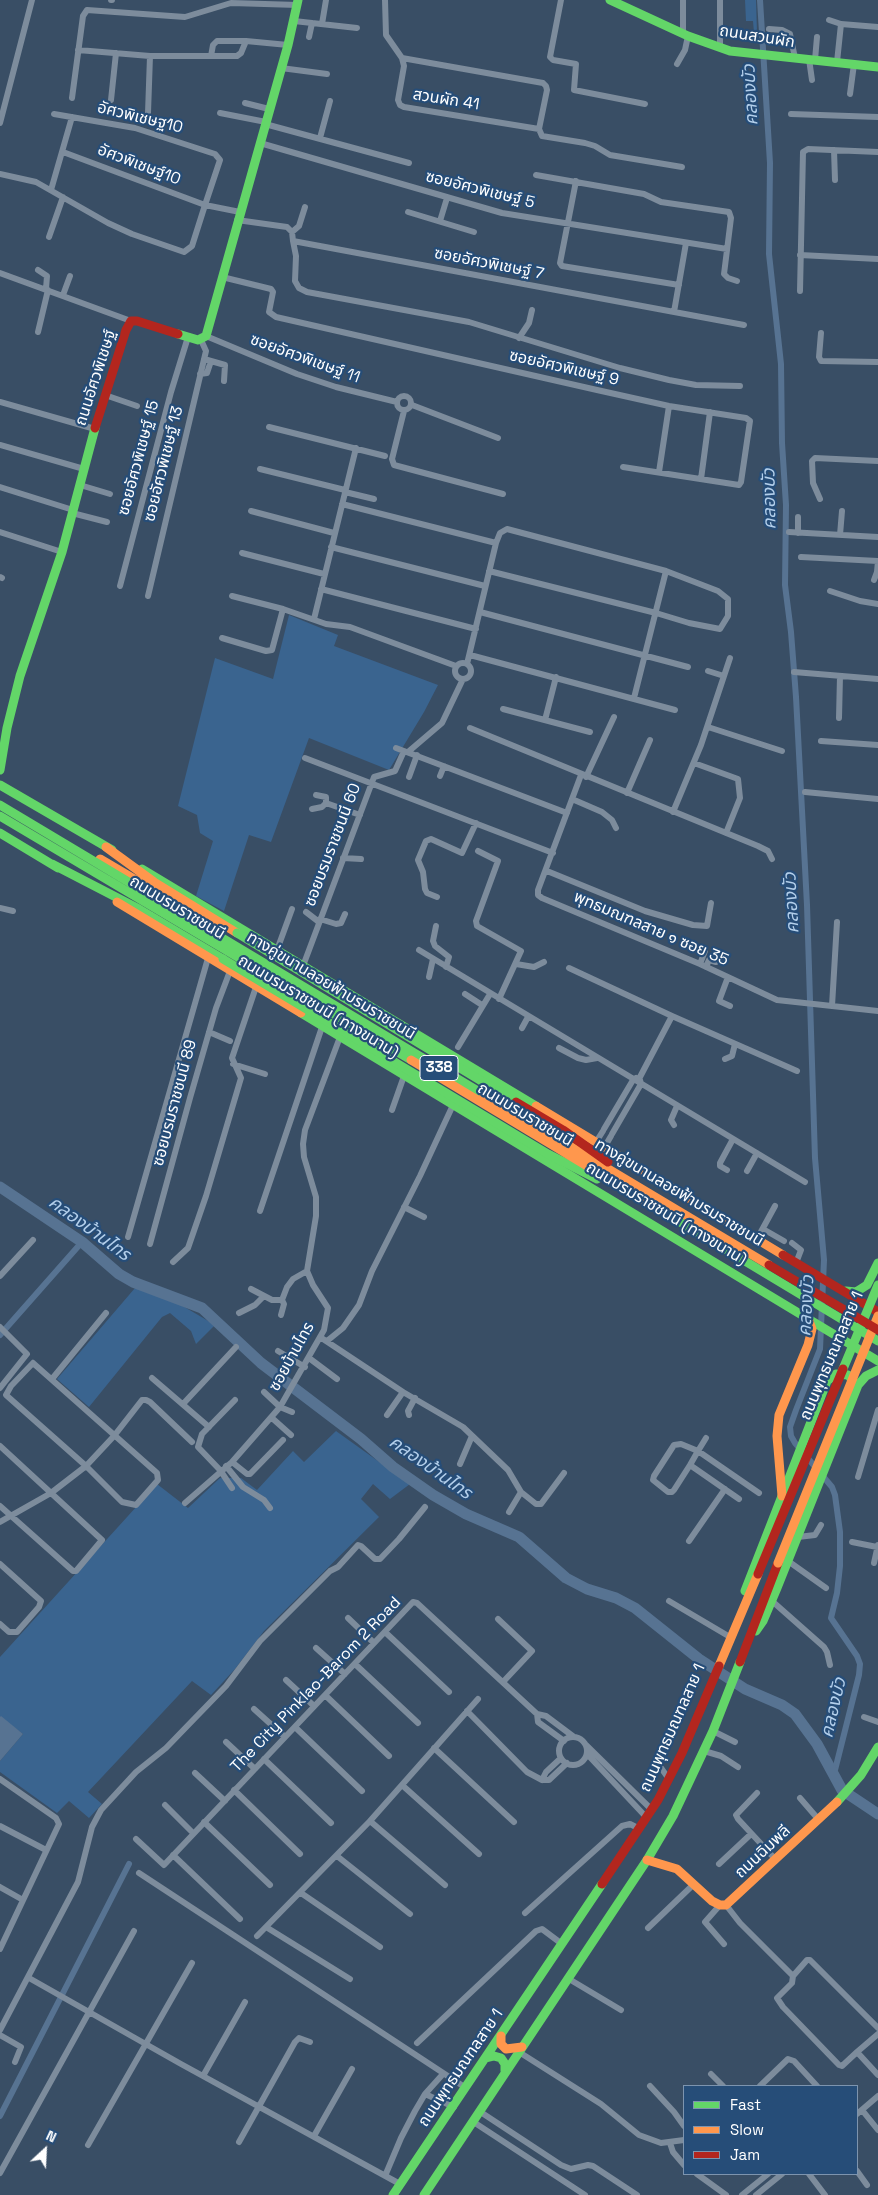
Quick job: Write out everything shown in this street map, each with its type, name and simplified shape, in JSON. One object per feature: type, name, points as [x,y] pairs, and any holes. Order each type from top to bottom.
[{"type":"main road","name":"ถนนสวนผัก","points":[[610,0],[720,48],[745,54],[812,59],[878,67]]},
{"type":"main road","points":[[203,338],[288,46],[298,2]]},
{"type":"main road","name":"ถนนอัศวพิเชษฐ์","points":[[0,770],[7,728],[22,668],[62,552],[95,429],[126,330],[131,322],[137,321],[188,337],[203,338]]},
{"type":"main road","name":"ถนนบรมราชชนนี (ทางขนาน)","points":[[0,785],[832,1284],[878,1314]]},
{"type":"main road","name":"ถนนบรมราชชนนี","points":[[0,800],[878,1325]]},
{"type":"main road","name":"ทางคู่ขนานลอยฟ้าบรมราชชนนี","points":[[0,805],[664,1208],[878,1341]]},
{"type":"main road","name":"ถนนบรมราชชนนี","points":[[0,818],[878,1346]]},
{"type":"main road","name":"ทางคู่ขนานลอยฟ้าบรมราชชนนี","points":[[0,818],[664,1208],[878,1330]]},
{"type":"main road","name":"ถนนบรมราชชนนี (ทางขนาน)","points":[[0,834],[878,1361]]},
{"type":"main road","points":[[106,847],[154,882],[563,1130],[664,1208]]},
{"type":"main road","points":[[52,864],[139,908],[548,1154],[664,1208]]},
{"type":"main road","points":[[876,1267],[875,1289],[878,1293]]},
{"type":"main road","name":"ถนนพุทธมณฑลสาย 1","points":[[843,1291],[860,1290],[867,1285],[876,1267]]},
{"type":"main road","name":"ถนนพุทธมณฑลสาย 1","points":[[393,2195],[640,1830],[670,1779],[758,1574],[878,1285]]},
{"type":"main road","name":"ถนนพุทธมณฑลสาย 1","points":[[424,2195],[647,1860],[673,1816],[713,1731],[778,1562],[878,1314]]},
{"type":"main road","points":[[782,1496],[778,1469],[778,1422],[808,1345],[812,1329],[808,1318]]},
{"type":"main road","points":[[749,1640],[763,1621],[854,1396],[862,1380],[878,1370]]},
{"type":"main road","points":[[730,1637],[736,1615],[793,1464],[828,1381],[832,1376],[840,1374],[852,1378],[855,1383],[854,1396]]},
{"type":"main road","name":"ถนนฉิมพลี","points":[[723,1905],[819,1820],[861,1775],[875,1757],[878,1747]]},
{"type":"main road","points":[[647,1860],[677,1869],[712,1901],[723,1905]]},
{"type":"main road","points":[[501,2035],[501,2044],[506,2049],[520,2049]]},
{"type":"main road","points":[[486,2058],[494,2056],[501,2058],[505,2064],[505,2071]]},
{"type":"street","points":[[0,123],[32,0]]},
{"type":"street","points":[[322,24],[326,0]]},
{"type":"street","points":[[385,0],[386,35],[402,58],[545,84],[547,90],[539,129]]},
{"type":"street","points":[[561,0],[550,57],[553,60],[576,64],[574,90],[645,104]]},
{"type":"street","points":[[677,64],[685,50],[686,34],[683,0]]},
{"type":"street","points":[[720,0],[720,48]]},
{"type":"street","points":[[72,98],[82,16],[87,10],[185,17],[231,3],[298,2]]},
{"type":"street","points":[[829,20],[841,24],[878,27]]},
{"type":"street","points":[[294,21],[357,28]]},
{"type":"street","points":[[309,37],[312,23]]},
{"type":"street","points":[[837,62],[841,24]]},
{"type":"street","points":[[769,29],[782,30],[790,34],[795,58]]},
{"type":"street","points":[[812,80],[812,59],[817,37]]},
{"type":"street","points":[[211,56],[217,41],[246,41],[288,46]]},
{"type":"street","points":[[78,50],[150,56],[239,55],[246,41]]},
{"type":"street","points":[[112,100],[116,53]]},
{"type":"street","points":[[148,113],[150,56]]},
{"type":"street","name":"สวนผัก 41","points":[[402,58],[403,72],[398,100],[402,106],[539,129],[542,136],[595,146],[610,155],[682,167]]},
{"type":"street","points":[[850,94],[854,64]]},
{"type":"street","points":[[281,68],[327,74]]},
{"type":"street","points":[[320,138],[330,101]]},
{"type":"street","points":[[245,103],[269,109]]},
{"type":"street","name":"อัศวพิเชษฐ10","points":[[54,114],[135,128],[218,155],[220,160],[205,205]]},
{"type":"street","points":[[220,114],[265,123],[409,162]]},
{"type":"street","points":[[791,114],[878,117]]},
{"type":"street","points":[[51,190],[72,117]]},
{"type":"street","name":"ซอยอัศวพิเชษฐ์ 5","points":[[260,143],[502,213],[727,249]]},
{"type":"street","points":[[800,291],[803,154],[806,149],[878,152]]},
{"type":"street","points":[[834,150],[835,180]]},
{"type":"street","name":"อัศวพิเชษฐ์10","points":[[63,152],[238,216]]},
{"type":"street","points":[[0,174],[27,179],[132,234],[184,252],[192,246],[205,205]]},
{"type":"street","points":[[536,175],[644,194],[661,202],[729,212],[731,218],[724,274],[728,278],[737,281]]},
{"type":"street","points":[[576,181],[560,263],[562,266],[679,285]]},
{"type":"street","points":[[49,237],[63,197]]},
{"type":"street","points":[[440,221],[447,198]]},
{"type":"street","points":[[292,232],[299,226],[305,207]]},
{"type":"street","points":[[408,212],[474,232]]},
{"type":"street","points":[[238,216],[287,227],[292,232],[296,256],[294,281],[302,290],[469,322],[620,368],[670,380],[696,384],[740,386]]},
{"type":"street","name":"ซอยอัศวพิเชษฐ์ 7","points":[[293,241],[744,325]]},
{"type":"street","points":[[674,312],[686,243]]},
{"type":"street","points":[[800,255],[878,259]]},
{"type":"street","points":[[38,270],[47,276],[47,290],[38,332]]},
{"type":"street","points":[[0,273],[131,322]]},
{"type":"street","points":[[63,295],[70,276]]},
{"type":"street","name":"ซอยอัศวพิเชษฐ์ 9","points":[[222,277],[271,288],[273,292],[269,312],[276,317],[669,406],[749,419],[750,424],[740,484],[623,467]]},
{"type":"street","points":[[519,338],[529,323],[532,310]]},
{"type":"street","points":[[821,333],[819,357],[821,361],[878,362]]},
{"type":"street","name":"ซอยอัศวพิเชษฐ์ 15","points":[[120,586],[171,392],[188,337]]},
{"type":"street","name":"ซอยอัศวพิเชษฐ์ 13","points":[[148,596],[200,374],[207,360],[203,338]]},
{"type":"street","name":"ซอยอัศวพิเชษฐ์ 11","points":[[203,338],[336,387],[397,402]]},
{"type":"street","points":[[207,360],[225,366],[224,381]]},
{"type":"street","points":[[105,395],[137,406]]},
{"type":"street","points":[[404,411],[398,408],[397,402],[404,396],[410,398],[412,404],[498,438]]},
{"type":"street","points":[[0,402],[95,429]]},
{"type":"street","points":[[404,411],[409,409],[412,404]]},
{"type":"street","points":[[659,472],[669,406]]},
{"type":"street","points":[[404,411],[392,459],[394,465],[503,494]]},
{"type":"street","points":[[701,479],[710,412]]},
{"type":"street","points":[[269,427],[386,456]]},
{"type":"street","points":[[0,445],[84,469]]},
{"type":"street","points":[[314,619],[356,448]]},
{"type":"street","points":[[820,499],[813,483],[812,464],[815,458],[878,461]]},
{"type":"street","points":[[260,469],[374,499]]},
{"type":"street","points":[[80,484],[110,494]]},
{"type":"street","points":[[0,487],[107,522]]},
{"type":"street","points":[[342,504],[496,543]]},
{"type":"street","points":[[251,511],[334,532]]},
{"type":"street","points":[[840,535],[842,511]]},
{"type":"street","points":[[798,517],[798,533]]},
{"type":"street","points":[[468,664],[496,543],[500,533],[507,529],[666,571],[718,591],[728,599],[728,616],[720,629],[689,623],[490,571]]},
{"type":"street","points":[[0,532],[62,552]]},
{"type":"street","points":[[789,532],[878,537]]},
{"type":"street","points":[[331,547],[486,586]]},
{"type":"street","points":[[242,553],[324,574]]},
{"type":"street","points":[[801,557],[878,561],[874,580]]},
{"type":"street","points":[[634,698],[666,571]]},
{"type":"street","points":[[321,589],[476,629]]},
{"type":"street","points":[[830,591],[860,601],[878,604]]},
{"type":"street","points":[[232,596],[283,609],[326,624],[357,629],[456,666]]},
{"type":"street","points":[[222,638],[266,651],[272,650],[283,609]]},
{"type":"street","points":[[480,612],[688,667]]},
{"type":"street","points":[[470,655],[674,710]]},
{"type":"street","points":[[673,812],[708,727],[730,658]]},
{"type":"street","points":[[462,662],[468,664],[471,668],[468,678],[458,678],[454,674],[456,666],[462,662]]},
{"type":"street","points":[[708,671],[724,676]]},
{"type":"street","points":[[794,672],[878,679]]},
{"type":"street","points":[[839,718],[840,676]]},
{"type":"street","points":[[545,720],[556,678]]},
{"type":"street","points":[[406,751],[442,723],[463,679]]},
{"type":"street","points":[[503,709],[590,732]]},
{"type":"street","name":"พุทธมณฑลสาย ๑ ซอย 35","points":[[614,717],[572,799],[547,871],[538,890],[538,895],[778,1000],[878,1011]]},
{"type":"street","points":[[708,727],[782,751]]},
{"type":"street","points":[[470,728],[764,848],[770,853],[772,859]]},
{"type":"street","points":[[627,793],[650,740]]},
{"type":"street","points":[[821,741],[878,745]]},
{"type":"street","points":[[396,748],[567,813]]},
{"type":"street","name":"ซอยบรมราชชนนี 60","points":[[303,966],[372,783],[377,775],[387,775],[395,771],[406,751]]},
{"type":"street","points":[[409,776],[417,755]]},
{"type":"street","points":[[305,758],[553,852]]},
{"type":"street","points":[[694,763],[738,779],[740,798],[726,833]]},
{"type":"street","points":[[440,776],[444,766]]},
{"type":"street","points":[[805,792],[878,799]]},
{"type":"street","points":[[312,809],[322,807],[326,803],[326,796],[316,795]]},
{"type":"street","points":[[572,799],[602,812],[612,820],[616,828]]},
{"type":"street","points":[[326,803],[360,815]]},
{"type":"street","points":[[436,897],[425,889],[423,872],[418,860],[426,841],[431,838],[462,853],[476,823]]},
{"type":"street","points":[[478,851],[498,861],[476,922],[477,926],[519,948],[521,952],[499,999]]},
{"type":"street","points":[[343,858],[361,860]]},
{"type":"street","points":[[547,871],[645,911],[693,925],[707,926],[711,903]]},
{"type":"street","points":[[0,908],[13,911]]},
{"type":"street","points":[[277,950],[292,909]]},
{"type":"street","points":[[306,912],[319,921],[336,924],[341,923],[345,914]]},
{"type":"street","points":[[832,1006],[837,922]]},
{"type":"street","points":[[436,926],[433,941],[435,946],[449,957],[446,967]]},
{"type":"street","points":[[418,950],[805,1182]]},
{"type":"street","points":[[703,966],[705,951]]},
{"type":"street","points":[[128,1237],[208,958]]},
{"type":"street","points":[[429,977],[433,959]]},
{"type":"street","points":[[703,966],[709,960],[716,962]]},
{"type":"street","points":[[516,964],[534,967],[544,962]]},
{"type":"street","points":[[569,968],[797,1071]]},
{"type":"street","name":"ซอยบรมราชชนนี 89","points":[[150,1244],[209,1032],[230,971]]},
{"type":"street","points":[[728,977],[719,1001],[730,1006]]},
{"type":"street","points":[[173,1262],[188,1248],[206,1196],[241,1078],[233,1064],[233,1051],[256,987]]},
{"type":"street","points":[[465,994],[482,1006]]},
{"type":"street","points":[[458,1047],[490,994]]},
{"type":"street","points":[[600,1145],[611,1135],[641,1084],[640,1077],[672,1016]]},
{"type":"street","points":[[522,1028],[528,1017]]},
{"type":"street","points":[[260,1211],[322,1027]]},
{"type":"street","points":[[209,1032],[230,1041]]},
{"type":"street","points":[[282,1315],[284,1304],[282,1300],[293,1279],[306,1271],[316,1216],[316,1197],[304,1157],[305,1130],[340,1037]]},
{"type":"street","points":[[725,1059],[732,1056],[735,1044]]},
{"type":"street","points":[[559,1048],[578,1058],[586,1060],[597,1058]]},
{"type":"street","points":[[233,1064],[265,1074]]},
{"type":"street","points":[[392,1110],[404,1076]]},
{"type":"street","points":[[600,1145],[603,1130],[633,1080],[640,1077]]},
{"type":"street","points":[[327,1341],[343,1328],[356,1310],[372,1271],[453,1105]]},
{"type":"street","points":[[674,1125],[671,1120],[677,1106]]},
{"type":"street","points":[[727,1170],[720,1166],[720,1163],[732,1139]]},
{"type":"street","points":[[747,1170],[757,1153]]},
{"type":"street","points":[[757,1239],[775,1206]]},
{"type":"street","points":[[404,1207],[424,1217]]},
{"type":"street","points":[[763,1229],[784,1241]]},
{"type":"street","points":[[0,1276],[33,1240]]},
{"type":"street","points":[[792,1244],[801,1250],[796,1263]]},
{"type":"street","name":"ซอยบ้านไทร","points":[[185,1503],[226,1466],[272,1418],[305,1367],[326,1323],[328,1308],[306,1271]]},
{"type":"street","points":[[251,1289],[272,1300],[282,1300]]},
{"type":"street","points":[[239,1313],[255,1306],[264,1296]]},
{"type":"street","points":[[52,1379],[106,1313]]},
{"type":"street","points":[[0,1326],[27,1354],[0,1388]]},
{"type":"street","points":[[320,1337],[403,1392],[463,1427],[508,1470],[521,1492],[536,1504],[541,1504],[564,1473]]},
{"type":"street","points":[[183,1404],[236,1347]]},
{"type":"street","points":[[278,1351],[305,1367]]},
{"type":"street","points":[[309,1358],[337,1379]]},
{"type":"street","points":[[33,1363],[114,1436],[159,1476],[158,1480],[136,1505],[122,1502],[86,1466],[6,1396],[11,1386],[33,1363]]},
{"type":"street","points":[[152,1378],[209,1426]]},
{"type":"street","points":[[264,1392],[280,1407],[292,1412]]},
{"type":"street","points":[[387,1415],[403,1392]]},
{"type":"street","points":[[409,1415],[408,1411],[415,1398]]},
{"type":"street","points":[[0,1522],[51,1493],[86,1466],[114,1436],[142,1400],[146,1400],[192,1442]]},
{"type":"street","points":[[235,1400],[202,1434],[198,1447],[226,1466],[250,1474],[282,1440]]},
{"type":"street","points":[[858,1477],[878,1410]]},
{"type":"street","points":[[272,1418],[291,1435]]},
{"type":"street","points":[[460,1464],[472,1436]]},
{"type":"street","points":[[706,1438],[698,1451],[690,1464],[672,1492],[668,1492],[653,1480],[674,1445],[681,1444],[698,1451],[759,1493]]},
{"type":"street","points":[[0,1446],[102,1538],[101,1542],[76,1571],[71,1569],[0,1506]]},
{"type":"street","points":[[690,1464],[738,1499]]},
{"type":"street","points":[[226,1466],[232,1488]]},
{"type":"street","points":[[226,1466],[243,1488],[264,1500],[270,1508]]},
{"type":"street","points":[[690,1541],[725,1489]]},
{"type":"street","points":[[509,1512],[521,1492]]},
{"type":"street","points":[[0,2030],[78,1882],[92,1828],[101,1810],[136,1772],[166,1748],[226,1686],[260,1641],[330,1571],[338,1567],[358,1545],[375,1559],[380,1559],[425,1507]]},
{"type":"street","points":[[798,1536],[815,1535],[821,1525]]},
{"type":"street","points":[[852,1542],[878,1545],[874,1563]]},
{"type":"street","points":[[788,1562],[826,1588]]},
{"type":"street","points":[[0,1564],[40,1599],[41,1605],[17,1632],[9,1632],[0,1624]]},
{"type":"street","points":[[772,1600],[824,1647],[830,1665]]},
{"type":"street","points":[[669,1601],[730,1637]]},
{"type":"street","name":"The City Pinklao-Barom 2 Road","points":[[136,1839],[164,1865],[413,1602],[417,1602],[538,1714]]},
{"type":"street","points":[[348,1618],[374,1643]]},
{"type":"street","points":[[498,1619],[532,1651],[503,1682]]},
{"type":"street","points":[[385,1632],[448,1692]]},
{"type":"street","points":[[316,1648],[345,1674]]},
{"type":"street","points":[[355,1664],[418,1723]]},
{"type":"street","points":[[286,1680],[314,1706]]},
{"type":"street","points":[[325,1695],[389,1756]]},
{"type":"street","points":[[257,1936],[370,1821],[478,1699]]},
{"type":"street","points":[[254,1709],[285,1737]]},
{"type":"street","points":[[467,1711],[527,1772],[542,1780],[549,1780],[567,1763]]},
{"type":"street","points":[[564,1741],[538,1722],[538,1714],[546,1716],[574,1737],[581,1739],[650,1814]]},
{"type":"street","points":[[864,1717],[878,1722]]},
{"type":"street","points":[[295,1726],[362,1791]]},
{"type":"street","points":[[713,1731],[735,1742]]},
{"type":"street","points":[[574,1737],[564,1741],[560,1749],[562,1758],[567,1763],[578,1764],[585,1759],[587,1754],[586,1745]]},
{"type":"street","points":[[226,1742],[255,1769]]},
{"type":"street","points":[[434,1748],[514,1822]]},
{"type":"street","points":[[704,1751],[722,1756],[738,1767]]},
{"type":"street","points":[[587,1754],[650,1814]]},
{"type":"street","points":[[542,1780],[546,1772],[562,1758]]},
{"type":"street","points":[[264,1759],[330,1823]]},
{"type":"street","points":[[656,1762],[670,1779]]},
{"type":"street","points":[[195,1773],[224,1801]]},
{"type":"street","points":[[0,1779],[58,1820],[58,1828],[1,1946]]},
{"type":"street","points":[[402,1785],[479,1854]]},
{"type":"street","points":[[234,1790],[300,1854]]},
{"type":"street","points":[[757,1793],[736,1815],[776,1860]]},
{"type":"street","points":[[800,1798],[819,1820]]},
{"type":"street","points":[[165,1806],[193,1834]]},
{"type":"street","points":[[370,1821],[444,1885]]},
{"type":"street","points":[[204,1822],[270,1886]]},
{"type":"street","points":[[525,1913],[622,1826],[630,1824],[640,1830]]},
{"type":"street","points":[[0,1826],[46,1850]]},
{"type":"street","points":[[719,1864],[751,1834]]},
{"type":"street","points":[[173,1854],[240,1919]]},
{"type":"street","points":[[337,1856],[410,1914]]},
{"type":"street","points":[[139,1873],[466,2088]]},
{"type":"street","points":[[648,1928],[694,1884]]},
{"type":"street","points":[[0,1888],[23,1900]]},
{"type":"street","points":[[301,1893],[380,1947]]},
{"type":"street","points":[[724,1944],[705,1922],[723,1905],[793,1976]]},
{"type":"street","points":[[266,1927],[350,1979]]},
{"type":"street","points":[[416,2042],[536,1931],[542,1930],[562,1944]]},
{"type":"street","points":[[0,2173],[134,1931]]},
{"type":"street","points":[[878,2028],[810,1960],[807,1960],[793,1976],[792,1983],[777,1998],[783,2007],[840,2066],[878,2034]]},
{"type":"street","points":[[88,2145],[192,1963]]},
{"type":"street","points":[[29,1978],[400,2184]]},
{"type":"street","points":[[569,1978],[621,2010]]},
{"type":"street","points":[[203,2076],[245,2002]]},
{"type":"street","points":[[0,2035],[21,2047],[15,2062]]},
{"type":"street","points":[[239,2142],[297,2039],[301,2038],[310,2042]]},
{"type":"street","points":[[520,2049],[601,2104],[640,2135],[650,2140],[670,2143],[683,2140]]},
{"type":"street","points":[[857,2052],[878,2075]]},
{"type":"street","points":[[761,2085],[786,2060],[791,2059],[816,2085]]},
{"type":"street","points":[[314,2136],[352,2069]]},
{"type":"street","points":[[385,2176],[401,2138],[425,2094],[443,2074]]},
{"type":"street","points":[[711,2074],[723,2085]]},
{"type":"street","points":[[650,2086],[683,2125]]},
{"type":"street","points":[[425,2094],[454,2107]]},
{"type":"street","points":[[878,2096],[860,2112],[878,2130]]},
{"type":"street","points":[[479,2111],[561,2165],[571,2169],[588,2165],[592,2166],[637,2195]]},
{"type":"street","points":[[472,2121],[584,2195]]},
{"type":"street","points":[[670,2143],[683,2164]]},
{"type":"street","points":[[858,2172],[867,2185]]},
{"type":"street","points":[[698,2175],[726,2195]]},
{"type":"street","points":[[742,2195],[767,2175]]},
{"type":"street","points":[[756,2195],[765,2192],[781,2175]]},
{"type":"street","points":[[810,2175],[825,2195]]},
{"type":"shaded area","points":[[745,0],[756,0],[757,33],[754,33],[753,21],[746,21]]},
{"type":"shaded area","points":[[289,615],[338,635],[334,646],[438,685],[389,770],[309,738],[271,842],[249,835],[224,911],[196,896],[213,841],[200,833],[197,815],[178,806],[215,658],[273,679]]},
{"type":"shaded area","points":[[135,1288],[176,1302],[215,1325],[196,1344],[191,1331],[170,1313],[162,1317],[89,1407],[57,1379]]},
{"type":"shaded area","points":[[336,1431],[410,1484],[390,1499],[373,1484],[361,1499],[379,1517],[264,1631],[235,1669],[211,1695],[192,1681],[88,1792],[102,1804],[89,1818],[69,1801],[57,1813],[0,1772],[0,1761],[23,1734],[0,1717],[0,1657],[157,1484],[188,1508],[220,1478],[241,1478],[257,1490],[293,1451],[304,1462]]},
{"type":"shaded area","points":[[0,1717],[23,1734],[0,1761]]},
{"type":"waterway","name":"คลองบัว","points":[[760,0],[770,163],[769,254],[781,364],[782,443],[786,505],[785,585],[796,697],[807,905],[815,1158],[824,1260],[820,1349],[790,1427],[791,1436],[795,1443],[832,1487],[835,1495],[840,1532],[840,1566],[837,1593],[831,1618],[857,1656],[860,1664],[859,1675],[834,1774]]},
{"type":"waterway","name":"คลองบ้านไทร","points":[[0,1187],[82,1242],[119,1274],[133,1282],[202,1308],[261,1363],[361,1439],[393,1467],[433,1495],[466,1514],[519,1537],[566,1578],[587,1589],[616,1598],[635,1608],[699,1659],[745,1689],[782,1705],[795,1714],[817,1744],[842,1790],[878,1814]]},
{"type":"waterway","points":[[0,1335],[82,1242]]},
{"type":"waterway","points":[[0,2116],[129,1864]]},
{"type":"traffic: fast","points":[[178,334],[198,340],[206,336],[288,45],[298,0]]},
{"type":"traffic: fast","points":[[610,0],[688,36],[730,51],[878,67]]},
{"type":"traffic: fast","points":[[0,770],[7,728],[20,676],[62,552],[95,428]]},
{"type":"traffic: fast","points":[[0,785],[112,850]]},
{"type":"traffic: fast","points":[[0,805],[483,1094]]},
{"type":"traffic: fast","points":[[0,816],[411,1060]]},
{"type":"traffic: fast","points":[[0,833],[58,868]]},
{"type":"traffic: fast","points":[[52,864],[139,909],[223,959]]},
{"type":"traffic: fast","points":[[142,869],[536,1106]]},
{"type":"traffic: fast","points":[[237,933],[516,1102]]},
{"type":"traffic: fast","points":[[223,959],[548,1154],[597,1179]]},
{"type":"traffic: fast","points":[[301,1013],[878,1361]]},
{"type":"traffic: fast","points":[[655,1207],[878,1341]]},
{"type":"traffic: fast","points":[[846,1291],[856,1292],[867,1285],[878,1263]]},
{"type":"traffic: fast","points":[[843,1369],[878,1285]]},
{"type":"traffic: fast","points":[[756,1631],[763,1621],[777,1588],[858,1385],[866,1376],[878,1370]]},
{"type":"traffic: fast","points":[[745,1591],[827,1381],[836,1374],[848,1375],[855,1383],[853,1396]]},
{"type":"traffic: fast","points":[[424,2195],[647,1860],[673,1816],[713,1731],[740,1662]]},
{"type":"traffic: fast","points":[[837,1802],[861,1775],[878,1747]]},
{"type":"traffic: fast","points":[[393,2195],[602,1884]]},
{"type":"traffic: fast","points":[[486,2058],[494,2056],[501,2058],[505,2064],[505,2071]]},
{"type":"traffic: slow","points":[[106,847],[154,882],[237,933]]},
{"type":"traffic: slow","points":[[100,859],[161,895]]},
{"type":"traffic: slow","points":[[117,902],[301,1013]]},
{"type":"traffic: slow","points":[[411,1060],[655,1207]]},
{"type":"traffic: slow","points":[[483,1094],[769,1265]]},
{"type":"traffic: slow","points":[[536,1106],[783,1255]]},
{"type":"traffic: slow","points":[[778,1563],[878,1316]]},
{"type":"traffic: slow","points":[[782,1496],[777,1436],[779,1415],[808,1345],[812,1329],[808,1318]]},
{"type":"traffic: slow","points":[[719,1666],[758,1574]]},
{"type":"traffic: slow","points":[[647,1860],[677,1869],[712,1901],[720,1905],[726,1905],[837,1802]]},
{"type":"traffic: slow","points":[[501,2036],[501,2044],[506,2049],[522,2047]]},
{"type":"traffic: jam","points":[[95,428],[126,330],[131,321],[137,321],[178,334]]},
{"type":"traffic: jam","points":[[516,1102],[563,1130],[608,1162]]},
{"type":"traffic: jam","points":[[783,1255],[878,1312]]},
{"type":"traffic: jam","points":[[769,1265],[878,1330]]},
{"type":"traffic: jam","points":[[758,1574],[843,1369]]},
{"type":"traffic: jam","points":[[740,1662],[778,1563]]},
{"type":"traffic: jam","points":[[602,1884],[658,1800],[682,1753],[719,1666]]}]
